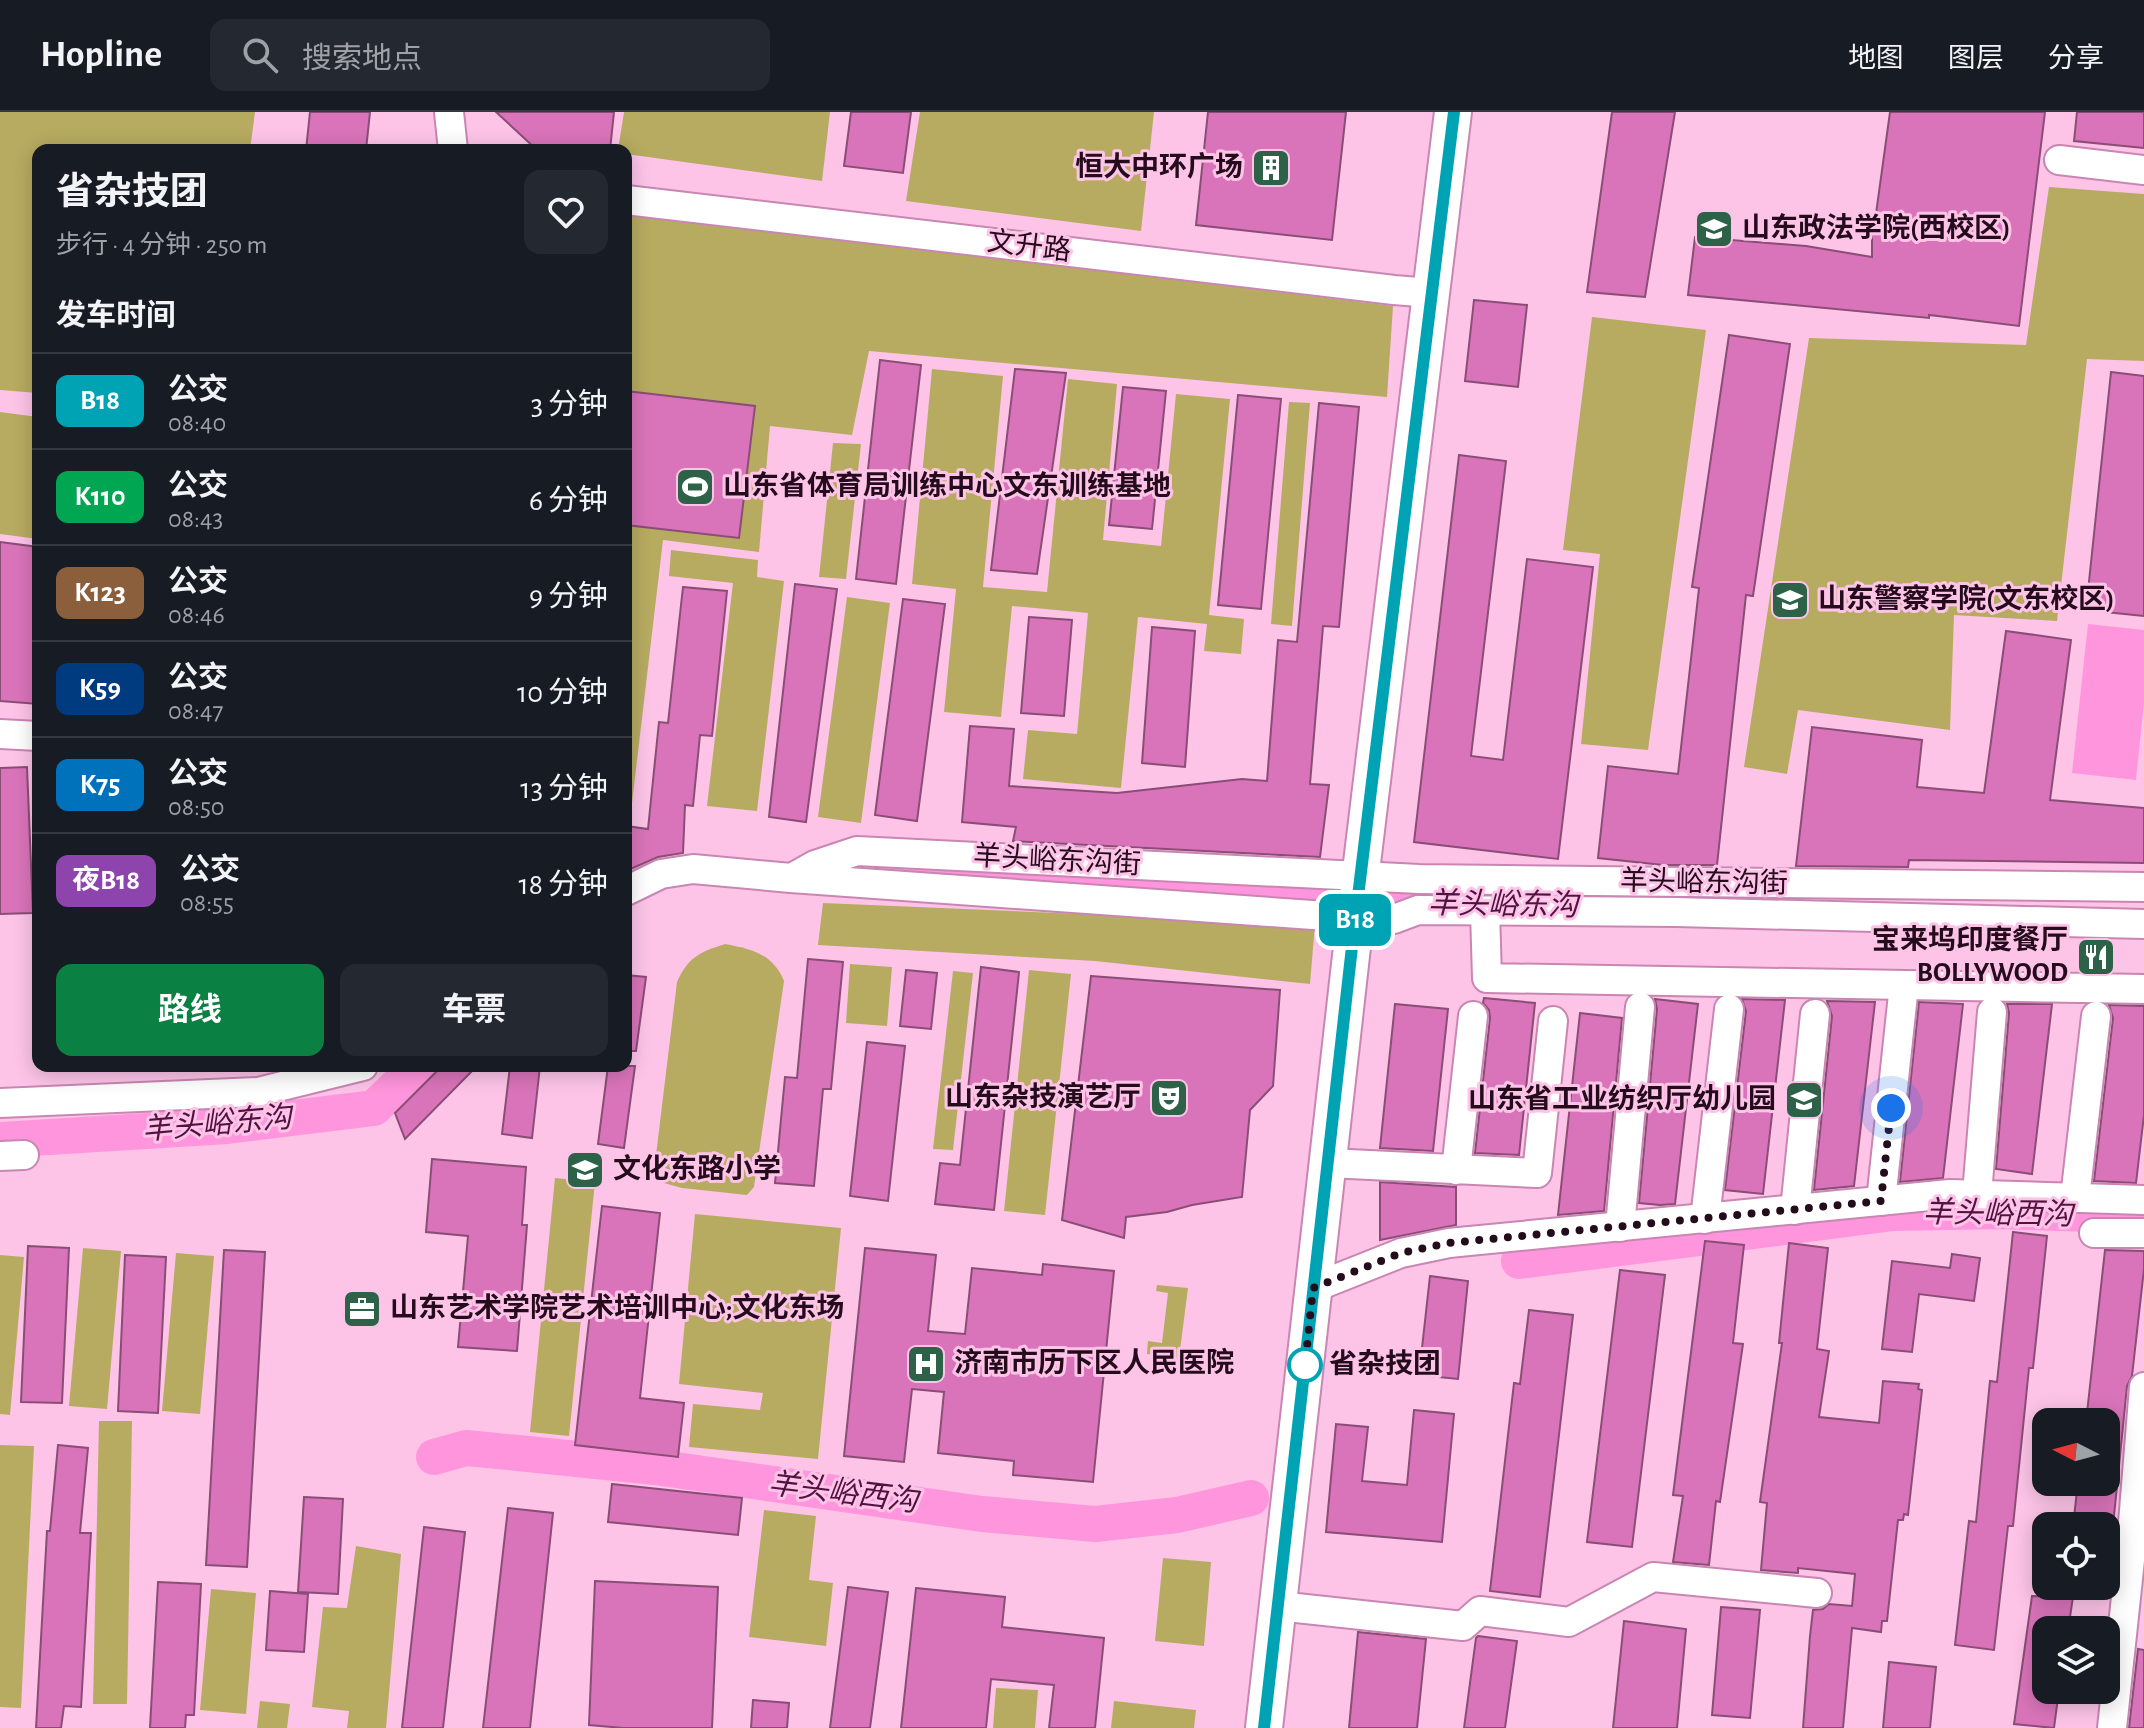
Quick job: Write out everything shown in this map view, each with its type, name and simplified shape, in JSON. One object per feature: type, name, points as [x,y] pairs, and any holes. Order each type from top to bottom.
[{"type":"main road","points":[[1264,1728],[1355,918],[1453,112]]},
{"type":"street","points":[[449,112],[452,144]]},
{"type":"street","points":[[2059,160],[2144,170]]},
{"type":"street","name":"文升路","points":[[632,201],[1431,293]]},
{"type":"street","points":[[0,734],[32,736]]},
{"type":"street","name":"羊头峪东沟街","points":[[791,878],[815,865],[857,851],[1360,877],[2144,887]]},
{"type":"street","name":"羊头峪东沟街","points":[[632,888],[661,874],[693,869],[1355,918],[1394,919],[1418,910],[1676,912],[2144,924]]},
{"type":"street","points":[[1485,911],[1487,978],[2144,989]]},
{"type":"street","points":[[1881,1201],[1904,985]]},
{"type":"street","points":[[1620,1227],[1640,1007]]},
{"type":"street","points":[[1705,1219],[1729,1009]]},
{"type":"street","points":[[1977,1194],[1992,1012]]},
{"type":"street","points":[[1795,1210],[1815,1014]]},
{"type":"street","points":[[1456,1170],[1473,1016]]},
{"type":"street","points":[[2075,1198],[2096,1016]]},
{"type":"street","points":[[1328,1163],[1537,1173],[1553,1021]]},
{"type":"street","points":[[0,1103],[258,1092],[339,1072]]},
{"type":"street","points":[[1313,1288],[1401,1253],[1449,1243],[1950,1194],[2144,1200]]},
{"type":"street","points":[[2094,1233],[2144,1233]]},
{"type":"street","points":[[2112,1728],[2137,1561],[2144,1387]]},
{"type":"street","points":[[1278,1606],[1463,1626],[1480,1611],[1569,1622],[1653,1577],[1817,1593]]},
{"type":"shaded area","points":[[0,112],[255,112],[251,144],[32,144],[32,393],[0,390]]},
{"type":"shaded area","points":[[624,112],[830,112],[822,181],[632,155],[632,144],[619,144]]},
{"type":"shaded area","points":[[920,112],[1154,112],[1141,231],[906,201]]},
{"type":"shaded area","points":[[2049,187],[2144,194],[2144,361],[2087,359],[2057,621],[1954,615],[1950,730],[1798,710],[1787,774],[1744,767],[1809,338],[2026,345]]},
{"type":"shaded area","name":"山东省体育局训练中心文东训练基地","points":[[632,213],[1393,306],[1387,397],[869,351],[852,435],[770,426],[759,552],[663,540],[632,803]]},
{"type":"shaded area","points":[[1592,317],[1706,330],[1648,750],[1581,744],[1600,554],[1563,550]]},
{"type":"shaded area","points":[[932,369],[1003,376],[983,587],[1047,592],[1068,379],[1117,384],[1103,540],[1161,546],[1176,394],[1230,399],[1209,615],[1244,619],[1241,654],[1204,651],[1207,624],[1138,617],[1121,788],[1023,779],[1028,730],[1077,734],[1088,613],[1012,606],[1001,717],[944,712],[956,589],[912,584]]},
{"type":"shaded area","points":[[1289,402],[1310,403],[1292,626],[1271,624]]},
{"type":"shaded area","points":[[0,412],[32,416],[32,538],[0,534]]},
{"type":"shaded area","points":[[833,443],[861,444],[846,579],[819,577]]},
{"type":"shaded area","points":[[671,550],[758,560],[757,577],[784,581],[757,811],[707,806],[733,583],[669,576]]},
{"type":"shaded area","points":[[847,597],[890,603],[861,823],[818,817]]},
{"type":"shaded area","points":[[2088,624],[2144,630],[2144,702],[2136,780],[2072,773]]},
{"type":"shaded area","points":[[823,903],[1315,924],[1310,984],[1095,961],[818,945]]},
{"type":"shaded area","points":[[725,944],[744,948],[768,959],[784,981],[754,1187],[747,1195],[682,1188],[653,1180],[677,982],[696,957]]},
{"type":"shaded area","points":[[850,964],[892,967],[887,1026],[846,1023]]},
{"type":"shaded area","points":[[1029,970],[1071,974],[1045,1215],[1004,1211]]},
{"type":"shaded area","points":[[953,971],[973,973],[953,1150],[933,1149]]},
{"type":"shaded area","points":[[555,1178],[595,1182],[569,1436],[530,1432]]},
{"type":"shaded area","points":[[695,1214],[841,1228],[818,1459],[689,1447],[693,1404],[760,1410],[763,1393],[679,1384]]},
{"type":"shaded area","points":[[83,1248],[121,1251],[107,1409],[69,1406]]},
{"type":"shaded area","points":[[176,1253],[214,1256],[200,1414],[162,1411]]},
{"type":"shaded area","points":[[0,1255],[24,1257],[10,1415],[0,1414]]},
{"type":"shaded area","points":[[1157,1285],[1188,1288],[1179,1358],[1147,1354],[1148,1341],[1162,1343],[1168,1293],[1156,1291]]},
{"type":"shaded area","points":[[99,1421],[132,1421],[127,1704],[93,1704]]},
{"type":"shaded area","points":[[0,1445],[34,1446],[21,1708],[0,1707]]},
{"type":"shaded area","points":[[764,1510],[816,1516],[809,1580],[833,1583],[826,1646],[749,1637]]},
{"type":"shaded area","points":[[356,1546],[401,1554],[386,1728],[347,1728],[349,1711],[312,1707],[323,1607],[347,1608]]},
{"type":"shaded area","points":[[1163,1558],[1211,1562],[1204,1646],[1155,1641]]},
{"type":"shaded area","points":[[211,1589],[256,1593],[246,1714],[200,1710]]},
{"type":"shaded area","points":[[996,1688],[1038,1690],[1035,1728],[993,1728]]},
{"type":"shaded area","points":[[260,1701],[290,1704],[287,1728],[257,1728]]},
{"type":"shaded area","points":[[1114,1701],[1196,1710],[1194,1728],[1111,1728]]},
{"type":"building","points":[[310,112],[370,112],[367,144],[307,144]]},
{"type":"building","points":[[496,112],[614,112],[611,144],[531,144]]},
{"type":"building","points":[[851,112],[911,112],[903,173],[844,166]]},
{"type":"building","name":"恒大中环广场","points":[[1208,112],[1346,112],[1332,240],[1196,225]]},
{"type":"building","points":[[1612,112],[1675,112],[1645,297],[1587,292]]},
{"type":"building","points":[[1890,112],[2045,112],[2019,326],[1929,315],[1929,318],[1688,295],[1695,237],[1806,246],[1872,257],[1872,221],[1875,221]]},
{"type":"building","points":[[2077,112],[2144,112],[2144,148],[2074,141]]},
{"type":"building","points":[[1474,300],[1527,305],[1518,387],[1465,381]]},
{"type":"building","points":[[1729,335],[1790,344],[1753,596],[1746,595],[1717,865],[1663,865],[1598,858],[1608,766],[1678,774],[1699,588],[1692,587]]},
{"type":"building","points":[[880,360],[921,365],[896,584],[856,579]]},
{"type":"building","points":[[1015,369],[1066,373],[1037,574],[991,570]]},
{"type":"building","points":[[2111,372],[2144,376],[2144,616],[2086,610]]},
{"type":"building","points":[[1123,387],[1166,391],[1152,529],[1109,525]]},
{"type":"building","points":[[632,392],[755,406],[739,538],[632,526]]},
{"type":"building","points":[[1238,395],[1281,399],[1261,609],[1218,605]]},
{"type":"building","points":[[1319,403],[1359,407],[1339,627],[1323,626],[1310,784],[1329,785],[1320,857],[1013,841],[1016,827],[962,822],[970,726],[1014,729],[1009,786],[1117,793],[1242,779],[1267,781],[1278,640],[1297,642]]},
{"type":"building","points":[[1459,455],[1506,461],[1471,756],[1503,760],[1527,559],[1593,567],[1558,859],[1414,842]]},
{"type":"building","points":[[0,542],[32,546],[32,704],[0,701]]},
{"type":"building","points":[[795,584],[837,589],[806,822],[769,817]]},
{"type":"building","points":[[683,587],[727,591],[712,736],[700,735],[693,806],[685,805],[683,853],[658,857],[632,868],[632,827],[648,829],[659,722],[668,723]]},
{"type":"building","points":[[903,599],[945,604],[917,821],[875,815]]},
{"type":"building","points":[[1029,617],[1072,620],[1064,716],[1021,713]]},
{"type":"building","points":[[1152,627],[1195,631],[1185,767],[1142,763]]},
{"type":"building","points":[[2006,631],[2071,640],[2050,800],[2144,808],[2144,863],[1909,860],[1908,867],[1796,866],[1812,727],[1922,740],[1917,787],[1984,793]]},
{"type":"building","points":[[27,767],[32,913],[0,914],[0,768]]},
{"type":"building","points":[[808,959],[843,962],[831,1089],[823,1089],[814,1186],[775,1183],[785,1077],[797,1078]]},
{"type":"building","points":[[981,967],[1019,972],[994,1210],[935,1204],[940,1163],[960,1165]]},
{"type":"building","points":[[906,970],[937,973],[931,1029],[900,1026]]},
{"type":"building","points":[[632,976],[646,977],[636,1051],[632,1051]]},
{"type":"building","name":"山东杂技演艺厅","points":[[1091,976],[1280,990],[1273,1086],[1250,1110],[1242,1197],[1126,1217],[1124,1238],[1062,1220]]},
{"type":"building","points":[[1484,998],[1535,1003],[1519,1155],[1475,1153],[1490,1018]]},
{"type":"building","points":[[1655,999],[1698,1004],[1675,1204],[1660,1205],[1639,1203],[1657,1009]]},
{"type":"building","points":[[1742,999],[1785,1000],[1763,1194],[1725,1190],[1746,1011]]},
{"type":"building","points":[[1827,1001],[1875,1002],[1854,1186],[1814,1190],[1832,1016]]},
{"type":"building","points":[[1919,1002],[1963,1004],[1943,1178],[1900,1182]]},
{"type":"building","points":[[1395,1004],[1448,1009],[1433,1151],[1380,1148]]},
{"type":"building","points":[[2007,1004],[2052,1004],[2032,1174],[1996,1169],[2009,1013]]},
{"type":"building","points":[[2109,1005],[2144,1006],[2144,1115],[2136,1183],[2094,1181],[2113,1018]]},
{"type":"building","points":[[1580,1013],[1622,1018],[1604,1211],[1558,1215]]},
{"type":"building","points":[[867,1042],[905,1046],[888,1201],[850,1196]]},
{"type":"building","points":[[632,1066],[635,1066],[624,1148],[598,1144],[607,1072],[632,1072]]},
{"type":"building","points":[[436,1072],[471,1072],[405,1139],[395,1113]]},
{"type":"building","points":[[509,1072],[539,1072],[532,1138],[502,1134]]},
{"type":"building","points":[[432,1159],[526,1167],[522,1225],[527,1225],[517,1351],[458,1347],[468,1236],[426,1232]]},
{"type":"building","points":[[1380,1182],[1456,1187],[1456,1225],[1380,1240]]},
{"type":"building","points":[[602,1206],[660,1213],[640,1398],[684,1403],[678,1457],[575,1445]]},
{"type":"building","points":[[2013,1232],[2047,1236],[2033,1368],[2029,1368],[2013,1526],[2008,1526],[1994,1650],[1955,1645],[1969,1521],[1976,1522],[1990,1381],[1997,1382]]},
{"type":"building","points":[[1705,1241],[1744,1245],[1733,1343],[1743,1344],[1720,1502],[1716,1501],[1709,1565],[1673,1562],[1683,1496],[1673,1495]]},
{"type":"building","points":[[1789,1243],[1828,1248],[1817,1349],[1829,1351],[1819,1417],[1879,1423],[1883,1381],[1919,1384],[1918,1389],[1922,1390],[1908,1515],[1904,1514],[1903,1520],[1898,1520],[1887,1621],[1882,1621],[1881,1632],[1852,1628],[1843,1728],[1803,1728],[1810,1636],[1813,1610],[1823,1609],[1829,1604],[1852,1606],[1855,1574],[1798,1568],[1798,1573],[1761,1570],[1767,1503],[1760,1502],[1782,1343],[1779,1343]]},
{"type":"building","points":[[28,1246],[69,1248],[62,1403],[21,1402]]},
{"type":"building","points":[[865,1248],[936,1255],[928,1331],[965,1334],[972,1268],[1042,1275],[1043,1264],[1114,1271],[1093,1482],[1013,1475],[1014,1461],[938,1453],[944,1392],[912,1389],[904,1462],[844,1456]]},
{"type":"building","points":[[224,1250],[265,1252],[247,1567],[206,1565]]},
{"type":"building","points":[[2105,1250],[2144,1251],[2132,1376],[2127,1386],[2120,1456],[2120,1408],[2088,1408]]},
{"type":"building","points":[[1952,1254],[1980,1258],[1974,1301],[1919,1294],[1912,1352],[1882,1349],[1892,1261],[1950,1268]]},
{"type":"building","points":[[125,1255],[166,1257],[158,1413],[118,1411]]},
{"type":"building","points":[[1620,1270],[1665,1275],[1632,1547],[1587,1542]]},
{"type":"building","points":[[1430,1276],[1468,1281],[1458,1379],[1419,1375]]},
{"type":"building","points":[[1529,1310],[1573,1315],[1540,1597],[1490,1591],[1514,1383],[1520,1384]]},
{"type":"building","points":[[1414,1410],[1454,1414],[1442,1542],[1326,1532],[1336,1424],[1368,1427],[1362,1481],[1407,1485]]},
{"type":"building","points":[[58,1445],[88,1448],[80,1533],[91,1533],[81,1707],[64,1706],[61,1728],[36,1728],[47,1531],[50,1531]]},
{"type":"building","points":[[612,1484],[742,1498],[738,1535],[608,1522]]},
{"type":"building","points":[[2076,1496],[2116,1496],[2114,1512],[2075,1512]]},
{"type":"building","points":[[304,1497],[343,1499],[338,1594],[298,1592]]},
{"type":"building","points":[[508,1508],[553,1513],[530,1728],[483,1728]]},
{"type":"building","points":[[424,1527],[465,1532],[443,1728],[402,1728]]},
{"type":"building","points":[[595,1581],[718,1587],[712,1728],[589,1725]]},
{"type":"building","points":[[158,1582],[201,1584],[194,1715],[186,1715],[185,1728],[150,1728]]},
{"type":"building","points":[[848,1587],[888,1592],[870,1728],[830,1728]]},
{"type":"building","points":[[916,1588],[1005,1597],[1002,1627],[1104,1638],[1095,1728],[1049,1728],[1054,1685],[991,1679],[986,1728],[901,1728]]},
{"type":"building","points":[[270,1591],[308,1594],[304,1652],[266,1650]]},
{"type":"building","points":[[2032,1596],[2032,1600],[2073,1600],[2070,1616],[2032,1616],[2032,1704],[2057,1704],[2054,1728],[2014,1724]]},
{"type":"building","points":[[1721,1607],[1760,1610],[1750,1718],[1712,1715]]},
{"type":"building","points":[[1624,1621],[1686,1629],[1677,1728],[1613,1728]]},
{"type":"building","points":[[1358,1632],[1426,1639],[1417,1728],[1349,1728]]},
{"type":"building","points":[[1478,1636],[1517,1641],[1505,1728],[1464,1728]]},
{"type":"building","points":[[2138,1649],[2144,1650],[2144,1728],[2129,1728]]},
{"type":"building","points":[[1889,1662],[1936,1667],[1930,1728],[1883,1728]]},
{"type":"building","points":[[753,1700],[789,1703],[787,1728],[751,1728]]},
{"type":"waterway","name":"羊头峪东沟","points":[[891,872],[1381,902],[1447,903]]},
{"type":"waterway","name":"羊头峪东沟","points":[[0,1140],[227,1126],[374,1108],[412,1072]]},
{"type":"waterway","name":"羊头峪西沟","points":[[1519,1261],[1893,1213],[2001,1211],[2144,1216]]},
{"type":"waterway","name":"羊头峪西沟","points":[[434,1457],[466,1448],[518,1453],[655,1467],[982,1514],[1095,1524],[1177,1515],[1251,1498]]},
{"type":"bus line","name":"B18","points":[[1264,1728],[1354,929],[1454,112]]},
{"type":"place","name":"恒大中环广场","points":[[1271,168]]},
{"type":"place","name":"山东政法学院(西校区)","points":[[1714,229]]},
{"type":"place","name":"山东省体育局训练中心文东训练基地","points":[[695,487]]},
{"type":"place","name":"山东警察学院(文东校区)","points":[[1790,600]]},
{"type":"place","name":"宝来坞印度餐厅 BOLLYWOOD","points":[[2096,957]]},
{"type":"place","name":"山东杂技演艺厅","points":[[1169,1098]]},
{"type":"place","name":"山东省工业纺织厅幼儿园","points":[[1804,1100]]},
{"type":"place","name":"文化东路小学","points":[[585,1170]]},
{"type":"place","name":"山东艺术学院艺术培训中心;文化东场","points":[[362,1309]]},
{"type":"place","name":"济南市历下区人民医院","points":[[926,1364]]},
{"type":"place","name":"省杂技团","points":[[1305,1365]]},
{"type":"route","points":[[1305,1365],[1304,1376],[1313,1288],[1401,1253],[1449,1243],[1881,1201],[1891,1108]]}]
